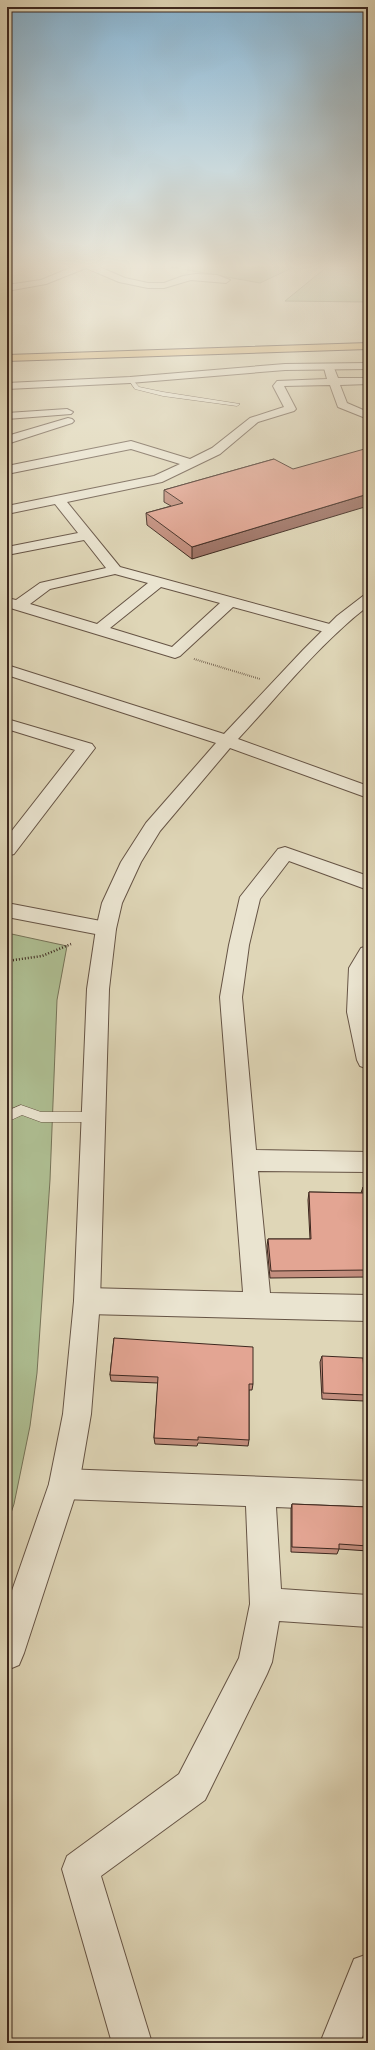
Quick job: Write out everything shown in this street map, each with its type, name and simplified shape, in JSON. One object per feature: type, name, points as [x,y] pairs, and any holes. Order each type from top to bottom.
[{"type":"highway","points":[[7,367],[167,362]]},
{"type":"street","points":[[328,366],[342,405],[368,416]]},
{"type":"street","points":[[7,386],[62,392],[130,380],[285,367],[368,366]]},
{"type":"street","points":[[7,510],[158,479],[216,451],[254,420],[290,409],[278,386],[281,384],[368,381]]},
{"type":"street","points":[[62,392],[67,417]]},
{"type":"street","points":[[7,416],[67,417]]},
{"type":"street","points":[[7,440],[67,417]]},
{"type":"street","points":[[7,470],[131,445],[191,463]]},
{"type":"street","points":[[59,500],[115,570]]},
{"type":"street","points":[[7,551],[87,535]]},
{"type":"street","points":[[12,604],[45,586],[115,570],[332,629]]},
{"type":"street","points":[[99,630],[158,582]]},
{"type":"street","points":[[7,1654],[64,1484],[77,1414],[87,1302],[98,989],[106,929],[112,903],[131,862],[153,827],[227,741],[279,684],[342,619],[368,599]]},
{"type":"street","points":[[12,604],[174,653],[231,601]]},
{"type":"street","points":[[7,670],[227,741],[368,792]]},
{"type":"street","points":[[7,724],[86,748],[7,850]]},
{"type":"street","points":[[258,1306],[232,997],[239,945],[250,897],[285,853],[368,883]]},
{"type":"street","points":[[7,910],[106,929]]},
{"type":"street","points":[[368,953],[359,968],[358,1012],[368,1060]]},
{"type":"street","points":[[245,1160],[368,1162]]},
{"type":"street","points":[[87,1302],[368,1308]]},
{"type":"street","points":[[64,1484],[368,1496]]},
{"type":"street","points":[[132,2043],[80,1869],[192,1788],[255,1662],[266,1604],[260,1492]]},
{"type":"street","points":[[266,1604],[368,1612]]},
{"type":"street","points":[[340,2043],[368,1973]]},
{"type":"lane","points":[[130,380],[137,388],[156,393],[237,404]]},
{"type":"lane","points":[[7,1117],[21,1110],[41,1117],[93,1117]]},
{"type":"path","points":[[174,653],[279,684]]},
{"type":"path","points":[[7,961],[42,956],[71,944]]},
{"type":"green space","points":[[7,933],[67,946],[57,1000],[50,1180],[37,1373],[30,1426],[14,1504],[7,1525]]},
{"type":"building","points":[[368,448],[368,494],[192,547],[146,513],[183,503],[164,490],[274,459],[293,469]]},
{"type":"building","points":[[363,1187],[368,1187],[368,1270],[271,1271],[268,1239],[311,1239],[309,1192],[363,1193]]},
{"type":"building","points":[[114,1338],[253,1347],[253,1384],[249,1384],[249,1440],[198,1437],[198,1440],[154,1438],[158,1377],[110,1375]]},
{"type":"building","points":[[322,1356],[363,1358],[366,1395],[323,1393]]},
{"type":"building","points":[[292,1504],[368,1507],[368,1546],[339,1544],[339,1549],[292,1547]]}]
